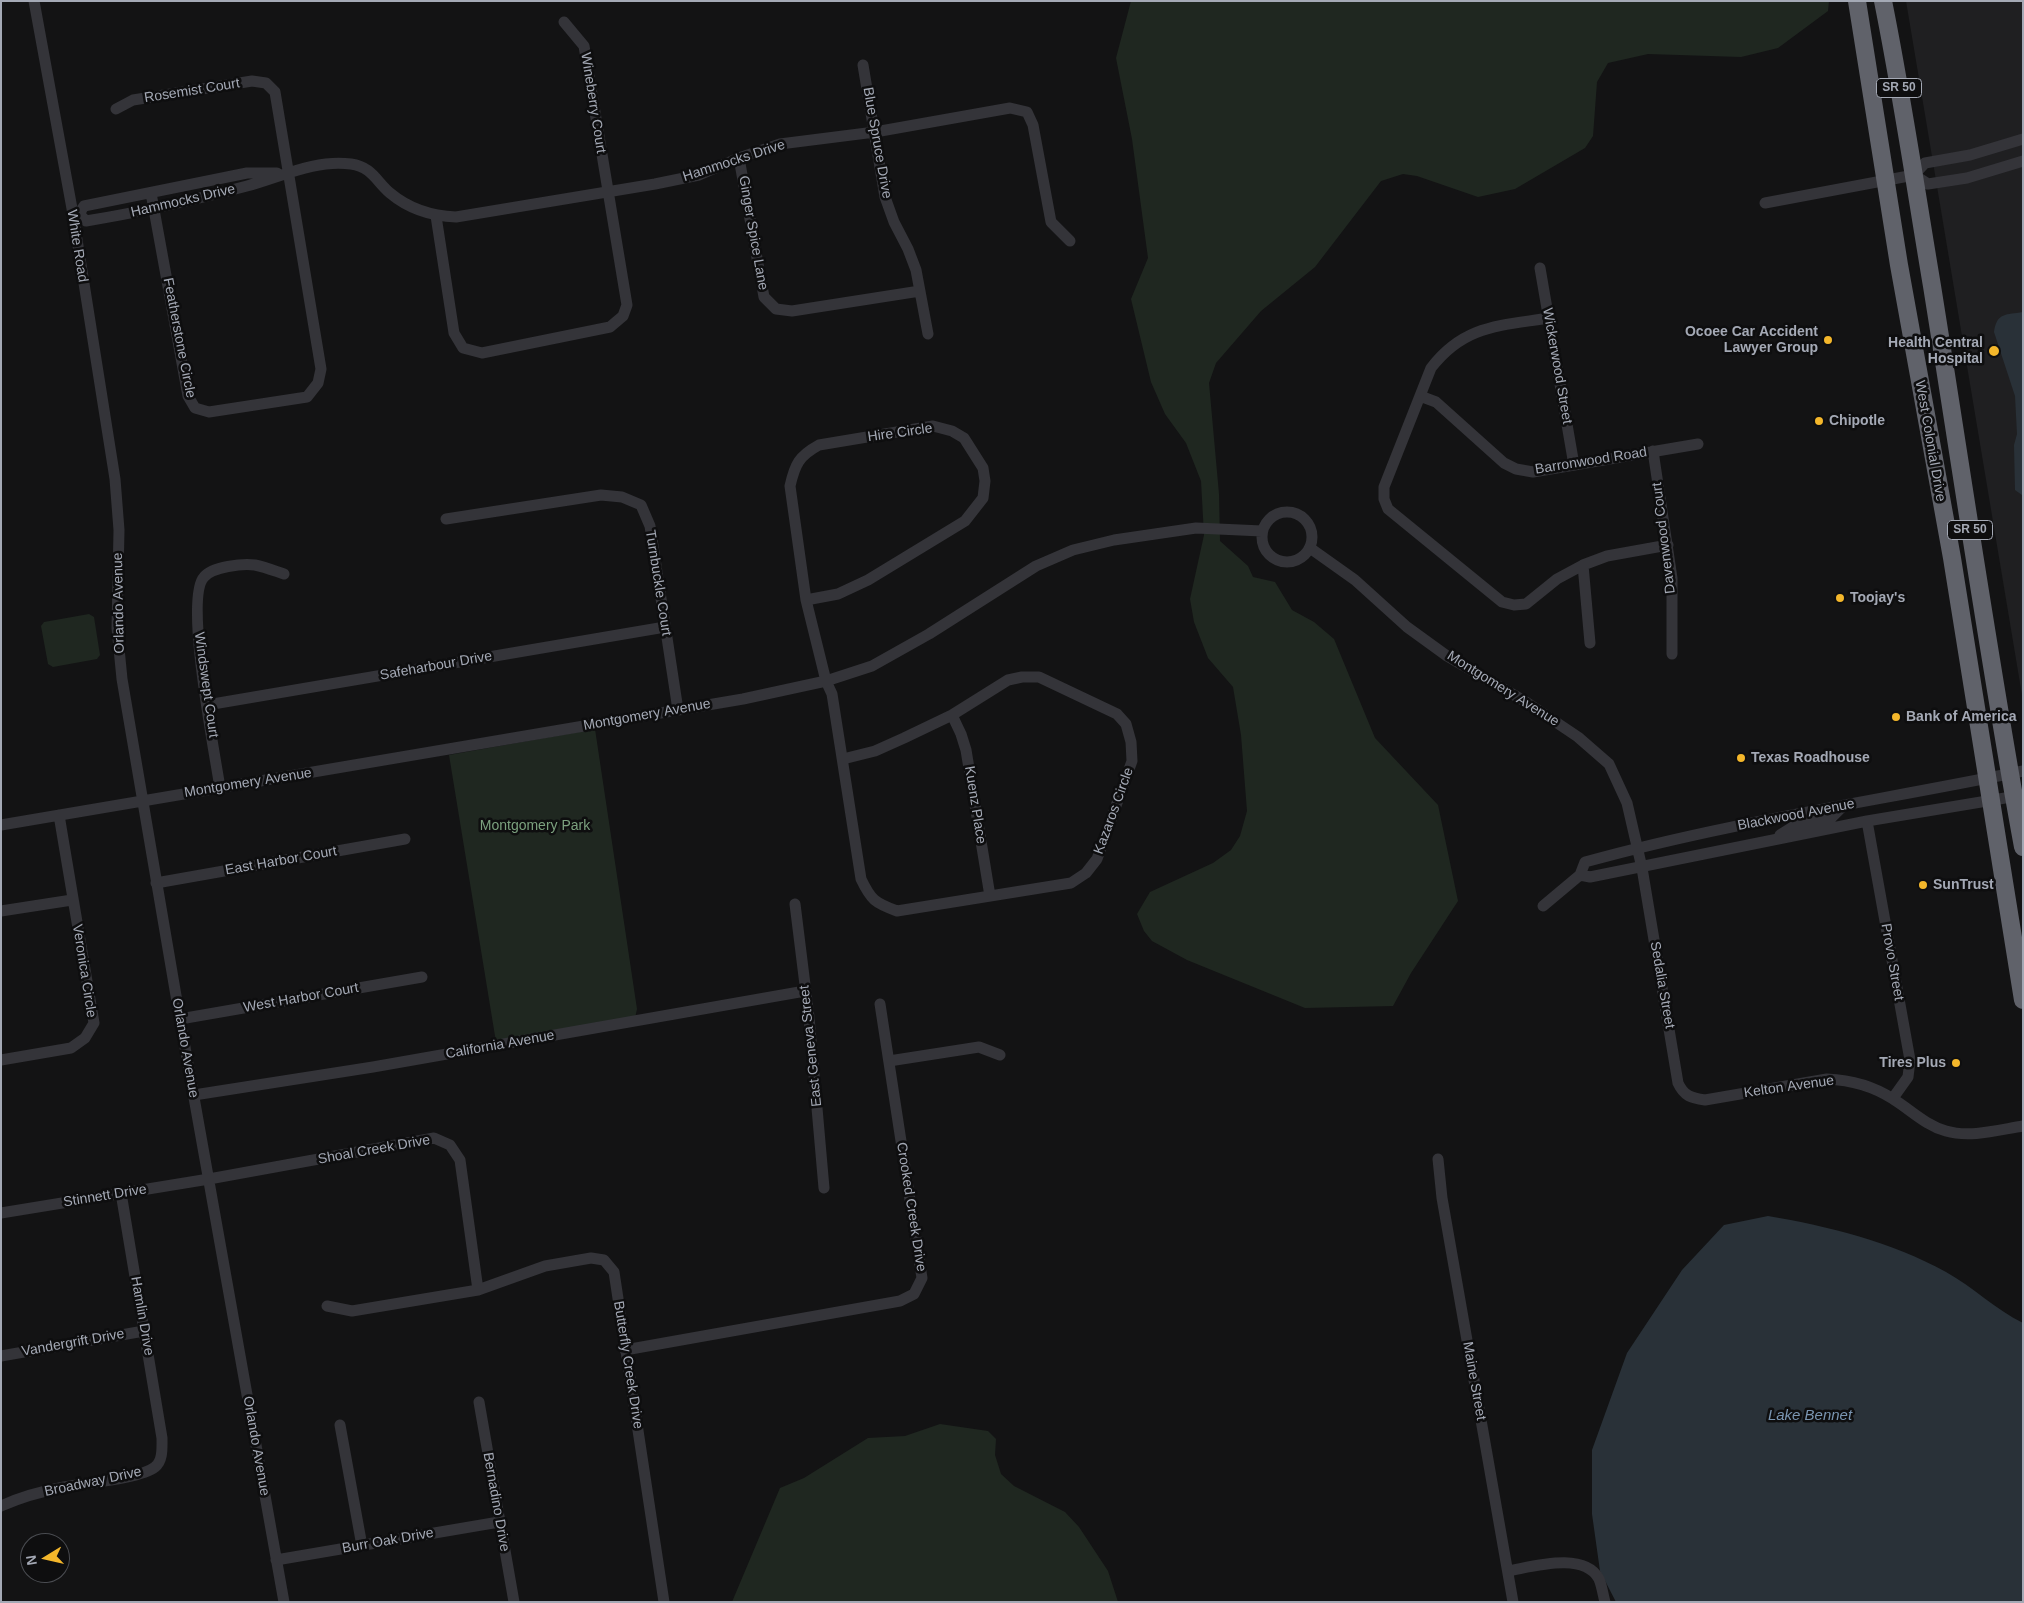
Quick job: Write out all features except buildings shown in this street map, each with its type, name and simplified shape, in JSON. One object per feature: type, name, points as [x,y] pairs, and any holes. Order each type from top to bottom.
[{"type":"highway","name":"West Colonial Drive","points":[[1857,1],[1928,434],[1952,558],[1989,800],[2023,1000]]},
{"type":"highway","name":"West Colonial Drive","points":[[1883,1],[2016,773],[2023,847]]},
{"type":"street","name":"White Road","points":[[34,1],[76,214],[116,491]]},
{"type":"street","name":"Wineberry Court","points":[[436,216],[454,333],[464,348],[482,353],[610,327],[623,316],[627,305],[584,46],[564,22]]},
{"type":"street","name":"Blue Spruce Drive","points":[[864,65],[885,197],[916,270],[928,334]]},
{"type":"street","name":"Rosemist Court","points":[[116,109],[133,100],[252,81],[266,83],[275,92],[288,173]]},
{"type":"street","name":"Hammocks Drive","points":[[288,173],[247,173],[84,206],[76,214],[86,221],[154,210],[288,173],[328,164],[352,164],[371,171],[390,192],[417,210],[436,216],[456,217],[656,184],[699,175],[739,158],[780,144],[875,132],[1010,108],[1027,112],[1033,124],[1051,222],[1070,241]]},
{"type":"street","points":[[1765,204],[1914,175],[1925,163],[1970,156],[2023,139]]},
{"type":"street","name":"Ginger Spice Lane","points":[[739,158],[764,297],[776,309],[792,311],[920,291]]},
{"type":"street","points":[[1914,175],[1929,183],[1967,178],[2023,161]]},
{"type":"street","name":"Featherstone Circle","points":[[151,193],[188,396],[195,408],[209,412],[307,397],[318,383],[321,369],[288,173]]},
{"type":"street","name":"Wickerwood Street","points":[[1540,268],[1574,465]]},
{"type":"street","points":[[1549,318],[1477,331],[1444,352],[1431,368],[1384,488],[1384,499],[1388,509],[1502,602],[1514,605],[1526,604],[1557,579],[1583,565],[1607,556],[1668,545]]},
{"type":"street","name":"Barronwood Road","points":[[1420,396],[1436,402],[1504,462],[1516,469],[1533,472],[1698,444]]},
{"type":"street","name":"Hire Circle","points":[[806,600],[838,594],[868,580],[966,521],[983,498],[985,481],[984,468],[964,438],[952,431],[933,426],[819,445],[804,454],[794,468],[790,486],[806,600],[826,681]]},
{"type":"street","name":"Davenwood Court","points":[[1653,451],[1672,578],[1672,654]]},
{"type":"street","name":"Orlando Avenue","points":[[116,491],[119,530],[117,628],[119,653],[156,883],[284,1602]]},
{"type":"street","name":"Turnbuckle Court","points":[[446,520],[601,495],[622,497],[641,505],[650,526],[678,710]]},
{"type":"street","points":[[1289,511],[1297,513],[1308,522],[1312,530],[1313,539],[1310,548],[1300,559],[1292,562],[1283,562],[1275,559],[1265,548],[1262,540],[1262,531],[1266,522],[1272,516],[1280,512],[1289,511]]},
{"type":"street","name":"Montgomery Avenue","points":[[1,825],[678,710],[826,681],[872,666],[929,634],[1036,566],[1073,550],[1114,540],[1196,528],[1262,531]]},
{"type":"street","name":"Montgomery Avenue","points":[[1310,548],[1355,580],[1407,627],[1447,656],[1526,702],[1578,737],[1609,764],[1627,803],[1642,868]]},
{"type":"street","name":"Windswept Court","points":[[220,788],[198,640],[198,592],[203,577],[217,568],[254,565],[284,574]]},
{"type":"street","points":[[1583,565],[1590,643]]},
{"type":"street","name":"Safeharbour Drive","points":[[207,705],[665,627]]},
{"type":"street","name":"Kazaros Circle","points":[[826,681],[832,694],[860,879],[869,897],[880,905],[897,911],[1070,884],[1086,873],[1097,859],[1132,761],[1131,742],[1126,724],[1116,714],[1039,677],[1022,677],[1008,680],[952,715],[875,750],[842,759]]},
{"type":"street","name":"Kuenz Place","points":[[952,715],[966,750],[990,896]]},
{"type":"street","name":"Blackwood Avenue","points":[[1543,906],[1580,875],[1585,862],[1637,848],[1790,814],[2016,773]]},
{"type":"street","name":"Blackwood Avenue","points":[[1580,875],[1590,878],[1867,821],[2018,796]]},
{"type":"street","points":[[1771,840],[1796,825],[1831,818],[1844,805]]},
{"type":"street","name":"Veronica Circle","points":[[1,1060],[71,1048],[85,1038],[94,1022],[59,815]]},
{"type":"street","name":"Provo Street","points":[[1867,821],[1910,1060],[1908,1077],[1893,1098]]},
{"type":"street","name":"East Harbor Court","points":[[156,883],[405,840]]},
{"type":"street","name":"Sedalia Street","points":[[1642,868],[1678,1083],[1682,1092],[1691,1098]]},
{"type":"street","points":[[1,911],[72,900]]},
{"type":"street","name":"East Geneva Street","points":[[795,904],[809,1016],[824,1188]]},
{"type":"street","name":"West Harbor Court","points":[[180,1019],[422,978]]},
{"type":"street","name":"California Avenue","points":[[194,1095],[373,1067],[805,991]]},
{"type":"street","name":"Crooked Creek Drive","points":[[626,1350],[900,1301],[914,1294],[922,1278],[880,1004]]},
{"type":"street","points":[[889,1061],[979,1047],[1000,1055]]},
{"type":"street","name":"Kelton Avenue","points":[[1691,1098],[1704,1100],[1827,1078],[1847,1079],[1893,1098],[1924,1123],[1947,1132],[1973,1134],[2023,1126]]},
{"type":"street","name":"Shoal Creek Drive","points":[[209,1179],[434,1138],[450,1146],[460,1160],[478,1290]]},
{"type":"street","name":"Maine Street","points":[[1438,1159],[1442,1198],[1513,1602]]},
{"type":"street","name":"Stinnett Drive","points":[[1,1213],[209,1179]]},
{"type":"street","name":"Hamlin Drive","points":[[121,1193],[162,1438]]},
{"type":"street","name":"Butterfly Creek Drive","points":[[478,1290],[545,1266],[591,1258],[604,1260],[614,1272],[664,1602]]},
{"type":"street","points":[[327,1306],[352,1311],[478,1290]]},
{"type":"street","name":"Vandergrift Drive","points":[[1,1356],[144,1331]]},
{"type":"street","name":"Bernadino Drive","points":[[479,1402],[514,1602]]},
{"type":"street","points":[[340,1425],[362,1546]]},
{"type":"street","name":"Broadway Drive","points":[[1,1506],[62,1487],[133,1476],[154,1468],[161,1459],[162,1438]]},
{"type":"street","name":"Burr Oak Drive","points":[[276,1560],[500,1522]]},
{"type":"street","points":[[1508,1570],[1555,1563],[1574,1563],[1590,1569],[1599,1579],[1605,1602]]},
{"type":"shaded area","name":"Health Central Hospital","points":[[1906,1],[2023,1],[2023,701]]},
{"type":"green space","points":[[1131,1],[1829,1],[1828,11],[1778,48],[1741,57],[1648,54],[1608,63],[1597,82],[1593,136],[1585,148],[1515,189],[1478,197],[1417,176],[1403,174],[1381,181],[1315,267],[1261,311],[1216,363],[1209,383],[1219,494],[1220,541],[1248,566],[1253,577],[1275,582],[1292,610],[1314,622],[1334,639],[1375,738],[1438,805],[1458,901],[1411,973],[1393,1006],[1305,1008],[1187,960],[1152,941],[1144,931],[1137,914],[1150,892],[1213,863],[1231,850],[1240,836],[1247,811],[1241,735],[1233,687],[1208,658],[1194,622],[1190,599],[1204,535],[1201,481],[1186,443],[1165,414],[1151,382],[1131,299],[1148,258],[1132,139],[1116,58]]},
{"type":"green space","points":[[89,614],[94,617],[100,655],[97,659],[53,667],[48,664],[41,626],[44,622]]},
{"type":"green space","name":"Montgomery Park","points":[[595,729],[637,1009],[635,1018],[496,1042],[449,755]]},
{"type":"green space","points":[[940,1424],[988,1431],[996,1439],[995,1455],[1001,1474],[1014,1486],[1065,1512],[1079,1527],[1108,1571],[1118,1602],[732,1602],[780,1488],[804,1478],[868,1438],[905,1436]]},
{"type":"water","points":[[2023,312],[2022,495],[2015,490],[2014,445],[2017,434],[2015,396],[1994,332],[1997,321],[2000,318],[2007,314]]},
{"type":"water","name":"Lake Bennet","points":[[1768,1216],[1859,1236],[1904,1252],[1946,1272],[2023,1323],[2023,1602],[1616,1602],[1600,1571],[1592,1514],[1592,1450],[1627,1353],[1682,1270],[1724,1225]]},
{"type":"place","name":"Ocoee Car Accident Lawyer Group","points":[[1828,340]]},
{"type":"place","name":"Health Central Hospital","points":[[1994,351]]},
{"type":"place","name":"Chipotle","points":[[1819,421]]},
{"type":"place","name":"Toojay's","points":[[1840,598]]},
{"type":"place","name":"Bank of America","points":[[1896,717]]},
{"type":"place","name":"Texas Roadhouse","points":[[1741,758]]},
{"type":"place","name":"SunTrust","points":[[1923,885]]},
{"type":"place","name":"Tires Plus","points":[[1956,1063]]}]
